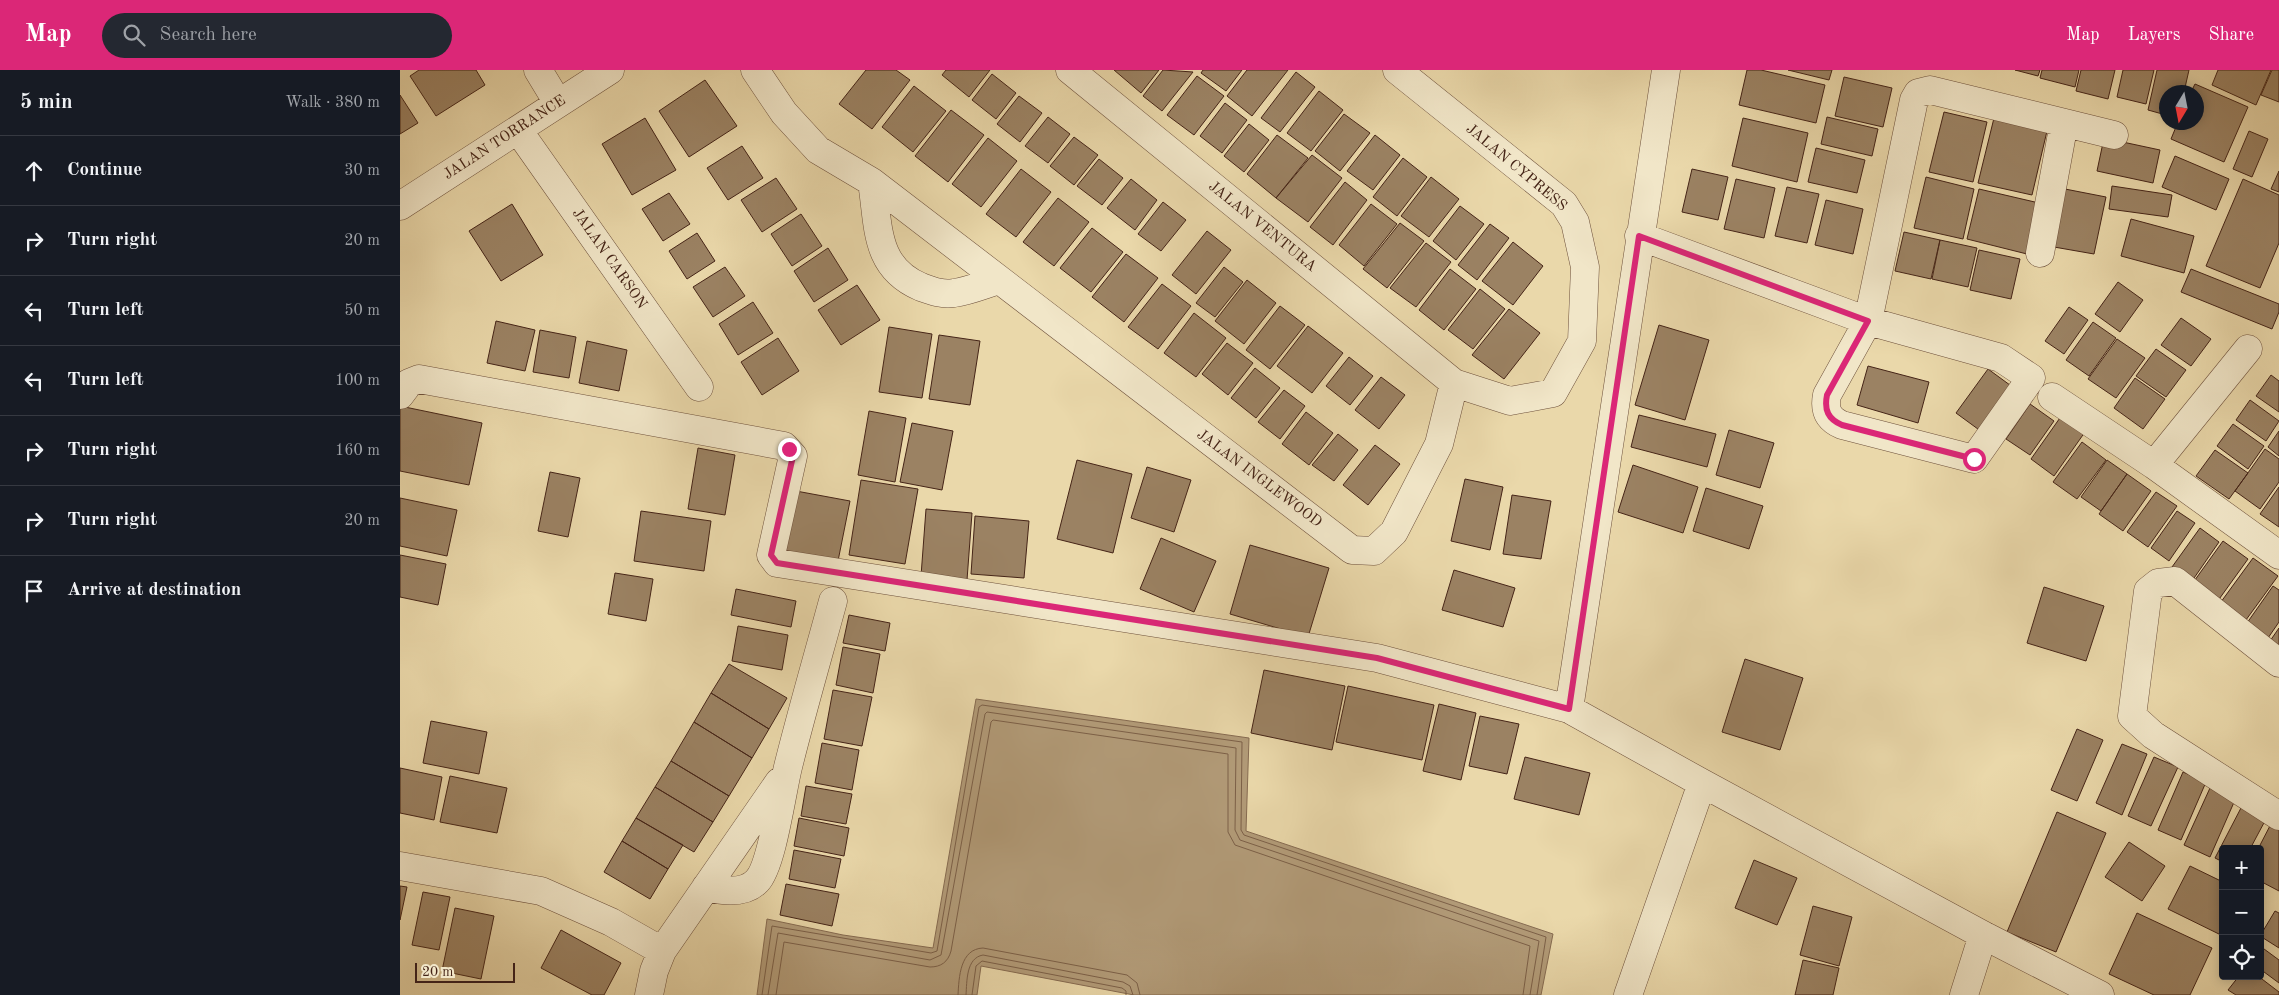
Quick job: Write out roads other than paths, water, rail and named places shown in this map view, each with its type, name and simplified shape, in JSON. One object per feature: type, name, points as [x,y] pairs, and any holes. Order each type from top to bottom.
[{"type":"street","points":[[538,70],[558,103]]},
{"type":"street","name":"JALAN TORRANCE","points":[[400,206],[610,70]]},
{"type":"street","name":"JALAN INGLEWOOD","points":[[755,70],[784,113],[818,150],[872,182],[1352,550],[1374,551],[1394,532],[1438,444],[1454,383]]},
{"type":"street","name":"JALAN VENTURA","points":[[1070,70],[1454,383]]},
{"type":"street","name":"JALAN CYPRESS","points":[[1397,70],[1564,204],[1575,222],[1585,267],[1582,341],[1553,392],[1510,402],[1454,383]]},
{"type":"street","points":[[1569,709],[1639,236],[1666,70]]},
{"type":"street","points":[[1639,236],[1868,321],[2001,358],[2031,378],[1974,459],[1842,425],[1833,421],[1827,414],[1825,404],[1827,395],[1868,321],[1911,113],[1918,94],[1923,90],[1930,90],[2114,135]]},
{"type":"street","points":[[2040,253],[2064,123]]},
{"type":"street","name":"JALAN CARSON","points":[[518,130],[699,387]]},
{"type":"street","points":[[872,182],[882,248],[890,264],[906,280],[936,293],[955,293],[999,280]]},
{"type":"street","points":[[2154,465],[2248,349]]},
{"type":"street","points":[[400,394],[409,383],[419,379],[784,446],[793,456],[771,555],[777,563],[1377,658],[1569,709],[1983,935],[2100,995]]},
{"type":"street","points":[[2052,397],[2154,465],[2279,555]]},
{"type":"street","points":[[2279,663],[2175,581],[2158,583],[2148,591],[2132,716],[2153,735],[2279,816]]},
{"type":"street","points":[[706,887],[724,891],[742,888],[757,881],[766,865],[788,768],[833,601]]},
{"type":"street","points":[[649,995],[654,971],[662,951],[788,768]]},
{"type":"street","points":[[1628,995],[1702,783]]},
{"type":"street","points":[[400,866],[541,892],[611,922],[662,951]]},
{"type":"street","points":[[1964,995],[1983,935]]},
{"type":"water","points":[[976,699],[1249,738],[1246,831],[1553,934],[1541,995],[1134,995],[981,966],[977,995],[757,995],[767,919],[843,935],[933,948]]}]
